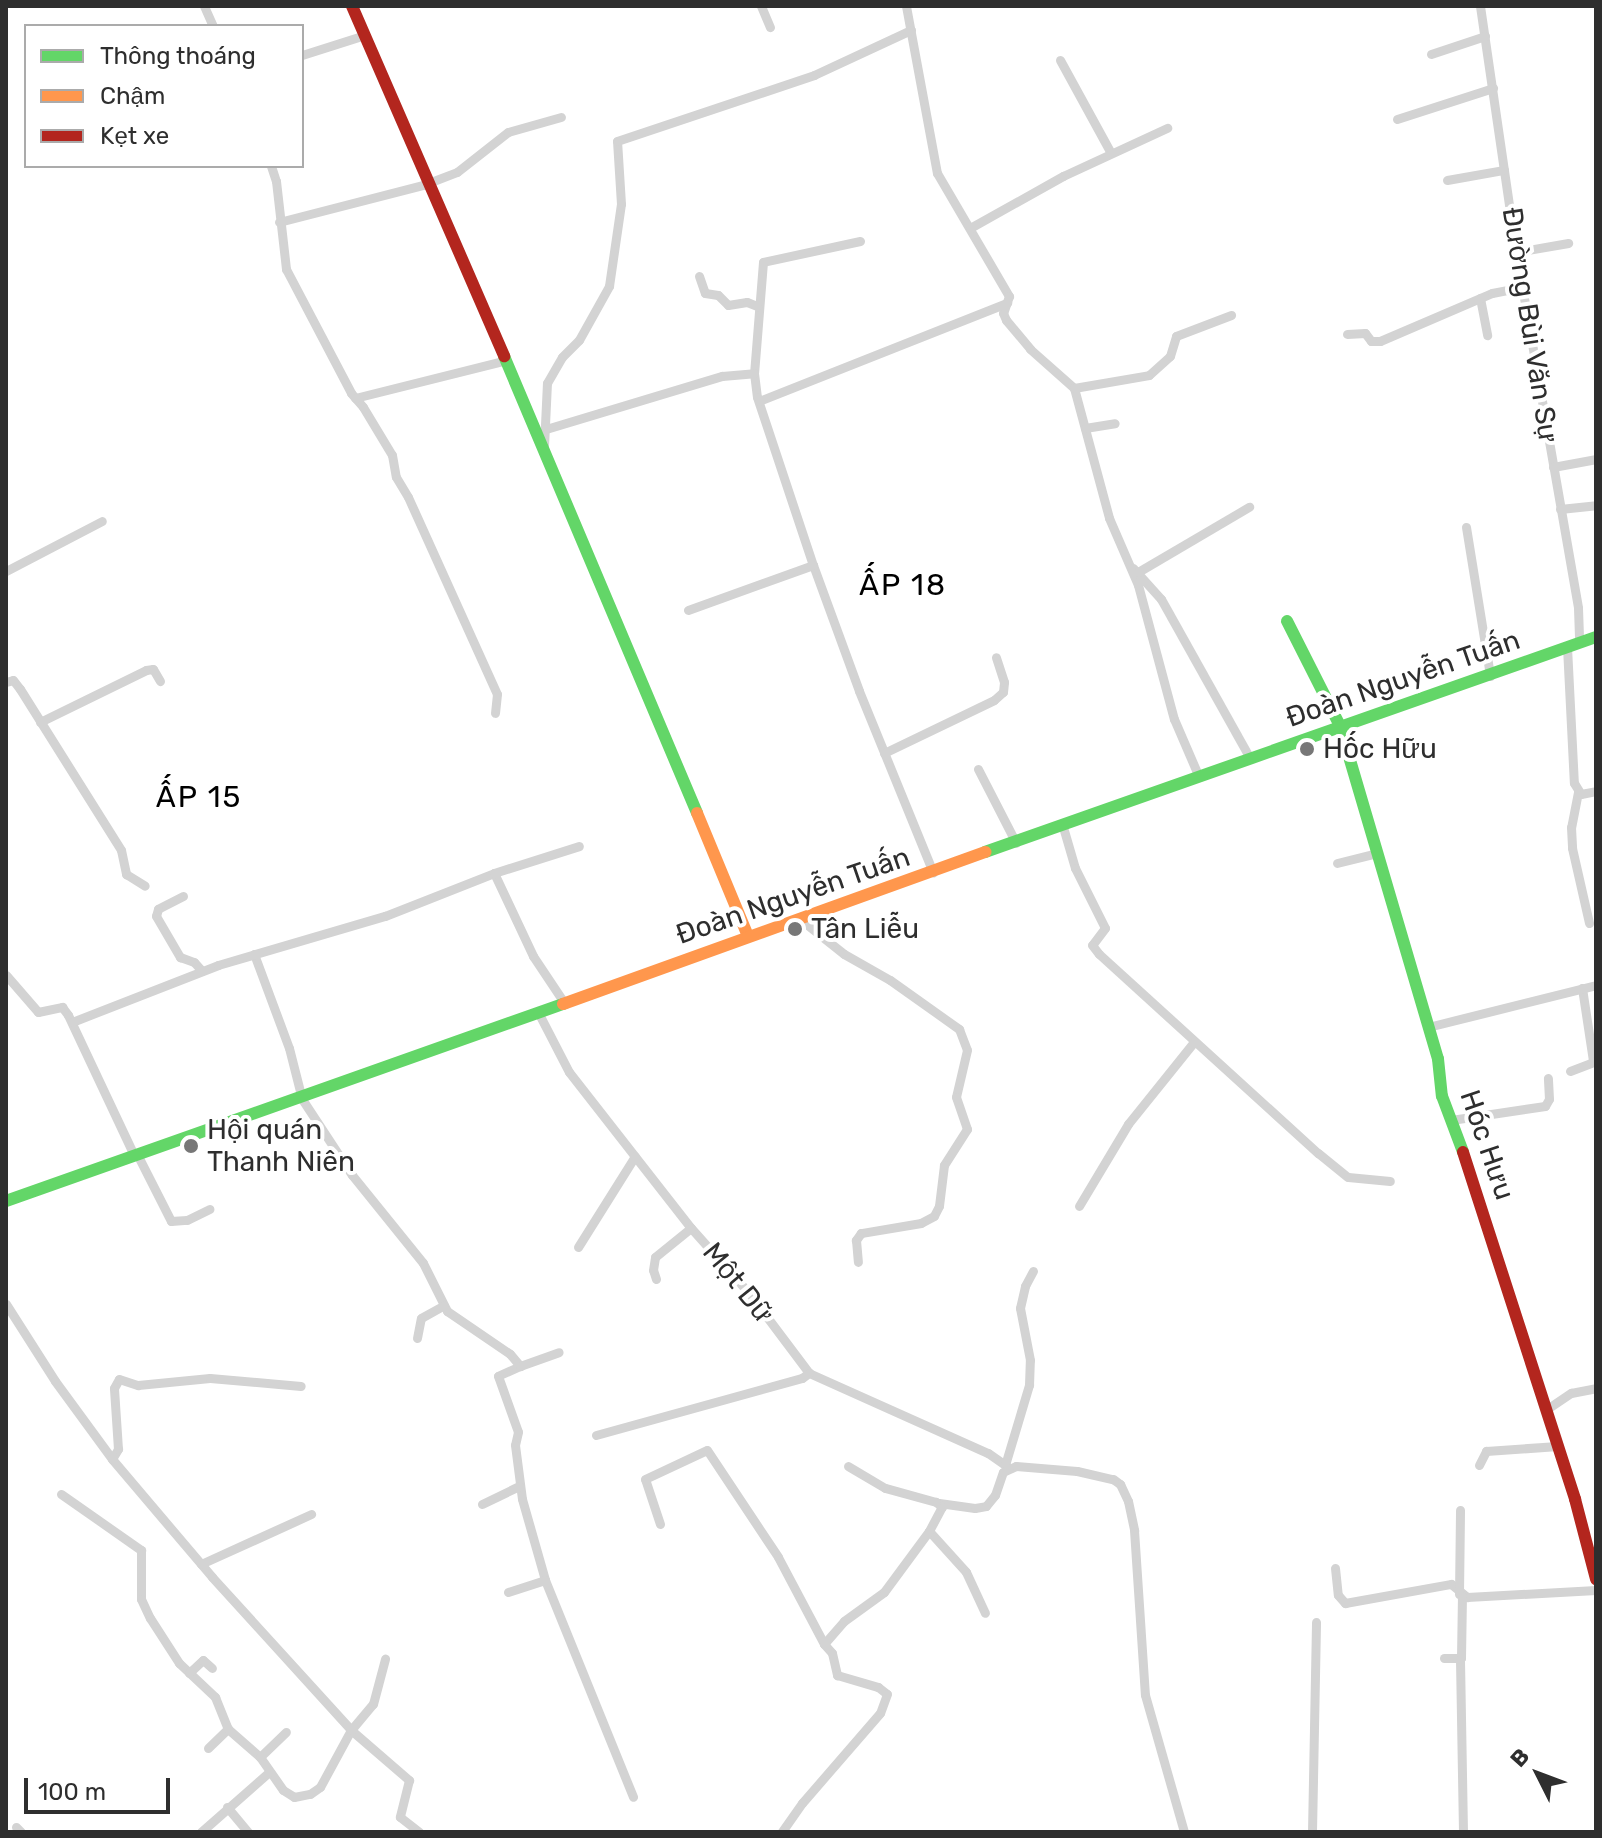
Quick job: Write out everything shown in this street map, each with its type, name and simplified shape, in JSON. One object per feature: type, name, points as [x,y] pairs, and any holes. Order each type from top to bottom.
[{"type":"street","points":[[352,6],[430,182],[748,936]]},
{"type":"street","points":[[761,6],[770,27]]},
{"type":"street","points":[[906,6],[937,173],[1009,296],[1003,313],[1016,334],[1074,388],[1109,518],[1135,570],[1174,719],[1199,777]]},
{"type":"street","name":"Đường Bùi Văn Sự","points":[[1480,6],[1516,252],[1578,608],[1568,717],[1578,792],[1571,827],[1572,848],[1589,923]]},
{"type":"street","points":[[543,449],[547,383],[562,357],[579,340],[609,286],[621,204],[617,141],[814,75],[911,30]]},
{"type":"street","points":[[304,54],[365,35]]},
{"type":"street","points":[[1431,54],[1485,36]]},
{"type":"street","points":[[1060,60],[1111,153]]},
{"type":"street","points":[[1397,119],[1493,88]]},
{"type":"street","points":[[279,222],[457,172],[508,132],[561,117]]},
{"type":"street","points":[[970,228],[1111,153],[1167,128]]},
{"type":"street","points":[[272,168],[276,181],[286,269],[320,338],[392,455],[396,477],[497,694],[495,713]]},
{"type":"street","points":[[1447,180],[1504,170]]},
{"type":"street","points":[[860,241],[763,262],[757,306],[754,373],[759,401],[813,565],[933,872]]},
{"type":"street","points":[[1516,252],[1568,243]]},
{"type":"street","points":[[699,276],[705,293],[718,295],[728,305],[747,302],[757,306]]},
{"type":"street","points":[[1347,334],[1365,333],[1371,341],[1380,341],[1480,298],[1522,287]]},
{"type":"street","points":[[1480,298],[1487,335]]},
{"type":"street","points":[[759,401],[1007,303]]},
{"type":"street","points":[[1074,388],[1149,375],[1170,356],[1176,336],[1231,315]]},
{"type":"street","points":[[355,398],[404,383],[503,361]]},
{"type":"street","points":[[546,429],[722,376],[754,373]]},
{"type":"street","points":[[1085,428],[1115,423]]},
{"type":"street","points":[[1553,467],[1596,459]]},
{"type":"street","points":[[1560,509],[1596,505]]},
{"type":"street","points":[[1135,570],[1249,507]]},
{"type":"street","points":[[6,571],[102,521]]},
{"type":"street","points":[[1466,527],[1490,676]]},
{"type":"street","points":[[688,610],[813,565]]},
{"type":"street","points":[[1135,570],[1161,599],[1179,628],[1250,758]]},
{"type":"street","name":"Hóc Hưu","points":[[1287,621],[1340,726],[1438,1059],[1442,1096],[1473,1177],[1547,1409],[1596,1579]]},
{"type":"street","name":"Đoàn Nguyễn Tuấn","points":[[6,1201],[302,1099],[748,936],[1596,637]]},
{"type":"street","points":[[884,753],[994,700],[1003,692],[1004,682],[996,657]]},
{"type":"street","points":[[40,722],[146,670],[153,669],[160,681]]},
{"type":"street","points":[[6,682],[13,680],[17,684],[121,850],[126,874],[145,886]]},
{"type":"street","points":[[978,769],[1016,843]]},
{"type":"street","points":[[1578,792],[1596,791]]},
{"type":"street","points":[[1063,827],[1075,868],[1105,928],[1092,945],[1194,1042],[1348,1177],[1390,1181]]},
{"type":"street","points":[[72,1022],[202,971],[385,916],[494,873],[579,846]]},
{"type":"street","points":[[1337,863],[1377,853]]},
{"type":"street","points":[[494,873],[533,956],[565,1004]]},
{"type":"street","points":[[183,896],[158,909],[156,916],[180,957],[194,962],[202,971]]},
{"type":"street","points":[[800,919],[844,954],[890,980],[959,1029],[967,1050],[956,1097],[967,1129],[944,1165],[939,1206],[934,1216],[921,1223],[861,1233],[856,1240],[858,1262]]},
{"type":"street","points":[[254,954],[289,1048],[302,1099],[352,1175],[423,1263],[444,1305],[454,1317],[510,1354],[520,1366]]},
{"type":"street","points":[[6,975],[38,1012],[62,1007],[171,1221],[187,1220],[210,1209]]},
{"type":"street","points":[[1428,1027],[1596,985]]},
{"type":"street","points":[[1570,1071],[1594,1061],[1582,988]]},
{"type":"street","name":"Một Dữ","points":[[539,1014],[569,1072],[691,1228],[749,1293],[809,1373],[988,1453],[1007,1466]]},
{"type":"street","points":[[1079,1206],[1128,1124],[1194,1042]]},
{"type":"street","points":[[1451,1120],[1545,1106],[1549,1099],[1548,1078]]},
{"type":"street","points":[[578,1247],[635,1156]]},
{"type":"street","points":[[656,1279],[652,1264],[655,1257],[691,1228]]},
{"type":"street","points":[[848,1466],[885,1488],[939,1503],[975,1508],[986,1506],[1007,1466],[1029,1385],[1030,1360],[1020,1308],[1025,1286],[1033,1271]]},
{"type":"street","points":[[6,1304],[112,1459],[201,1564],[351,1730],[409,1780],[400,1817],[419,1832]]},
{"type":"street","points":[[417,1338],[421,1318],[444,1305]]},
{"type":"street","points":[[559,1352],[498,1376],[518,1432],[519,1486],[545,1580],[633,1797]]},
{"type":"street","points":[[596,1435],[802,1378],[809,1373]]},
{"type":"street","points":[[112,1459],[118,1449],[114,1388],[119,1379],[138,1385],[210,1378],[301,1386]]},
{"type":"street","points":[[1547,1409],[1571,1393],[1596,1388]]},
{"type":"street","points":[[1479,1465],[1486,1451],[1558,1446]]},
{"type":"street","points":[[660,1524],[645,1479],[707,1450],[778,1557],[824,1644],[832,1653],[837,1675],[878,1687],[887,1694],[880,1713],[782,1832]]},
{"type":"street","points":[[1007,1466],[1077,1471],[1113,1479],[1128,1501],[1134,1530],[1145,1695],[1184,1832]]},
{"type":"street","points":[[482,1504],[519,1486]]},
{"type":"street","points":[[61,1494],[141,1550],[141,1599],[167,1647],[215,1697],[228,1729],[260,1757],[269,1772],[294,1797],[310,1794],[336,1762],[351,1730],[373,1704],[385,1659]]},
{"type":"street","points":[[824,1644],[844,1621],[884,1592],[929,1531],[942,1507],[939,1503]]},
{"type":"street","points":[[1460,1510],[1463,1832]]},
{"type":"street","points":[[201,1564],[311,1514]]},
{"type":"street","points":[[929,1531],[966,1572],[985,1613]]},
{"type":"street","points":[[1335,1568],[1338,1595],[1345,1603],[1451,1584],[1461,1595],[1596,1590]]},
{"type":"street","points":[[508,1592],[545,1580]]},
{"type":"street","points":[[1312,1832],[1316,1622]]},
{"type":"street","points":[[1444,1658],[1460,1660]]},
{"type":"street","points":[[189,1673],[203,1660],[212,1668]]},
{"type":"street","points":[[208,1748],[228,1729]]},
{"type":"street","points":[[260,1757],[286,1732]]},
{"type":"street","points":[[201,1832],[269,1772]]},
{"type":"street","points":[[227,1807],[248,1832]]},
{"type":"traffic: fast","points":[[504,356],[697,813]]},
{"type":"traffic: fast","points":[[1287,621],[1340,726],[1438,1059],[1442,1096],[1463,1152]]},
{"type":"traffic: fast","points":[[985,852],[1596,637]]},
{"type":"traffic: fast","points":[[6,1201],[563,1004]]},
{"type":"traffic: slow","points":[[697,813],[748,936]]},
{"type":"traffic: slow","points":[[563,1004],[985,852]]},
{"type":"traffic: jam","points":[[352,6],[504,356]]},
{"type":"traffic: jam","points":[[1463,1152],[1575,1499],[1596,1579]]},
{"type":"place","name":"Hốc Hữu","points":[[1307,749]]},
{"type":"place","name":"Tân Liễu","points":[[795,929]]},
{"type":"place","name":"Hội quán Thanh Niên","points":[[191,1146]]},
{"type":"district","name":"ẤP 18","points":[[903,585]]},
{"type":"district","name":"ẤP 15","points":[[199,797]]}]
